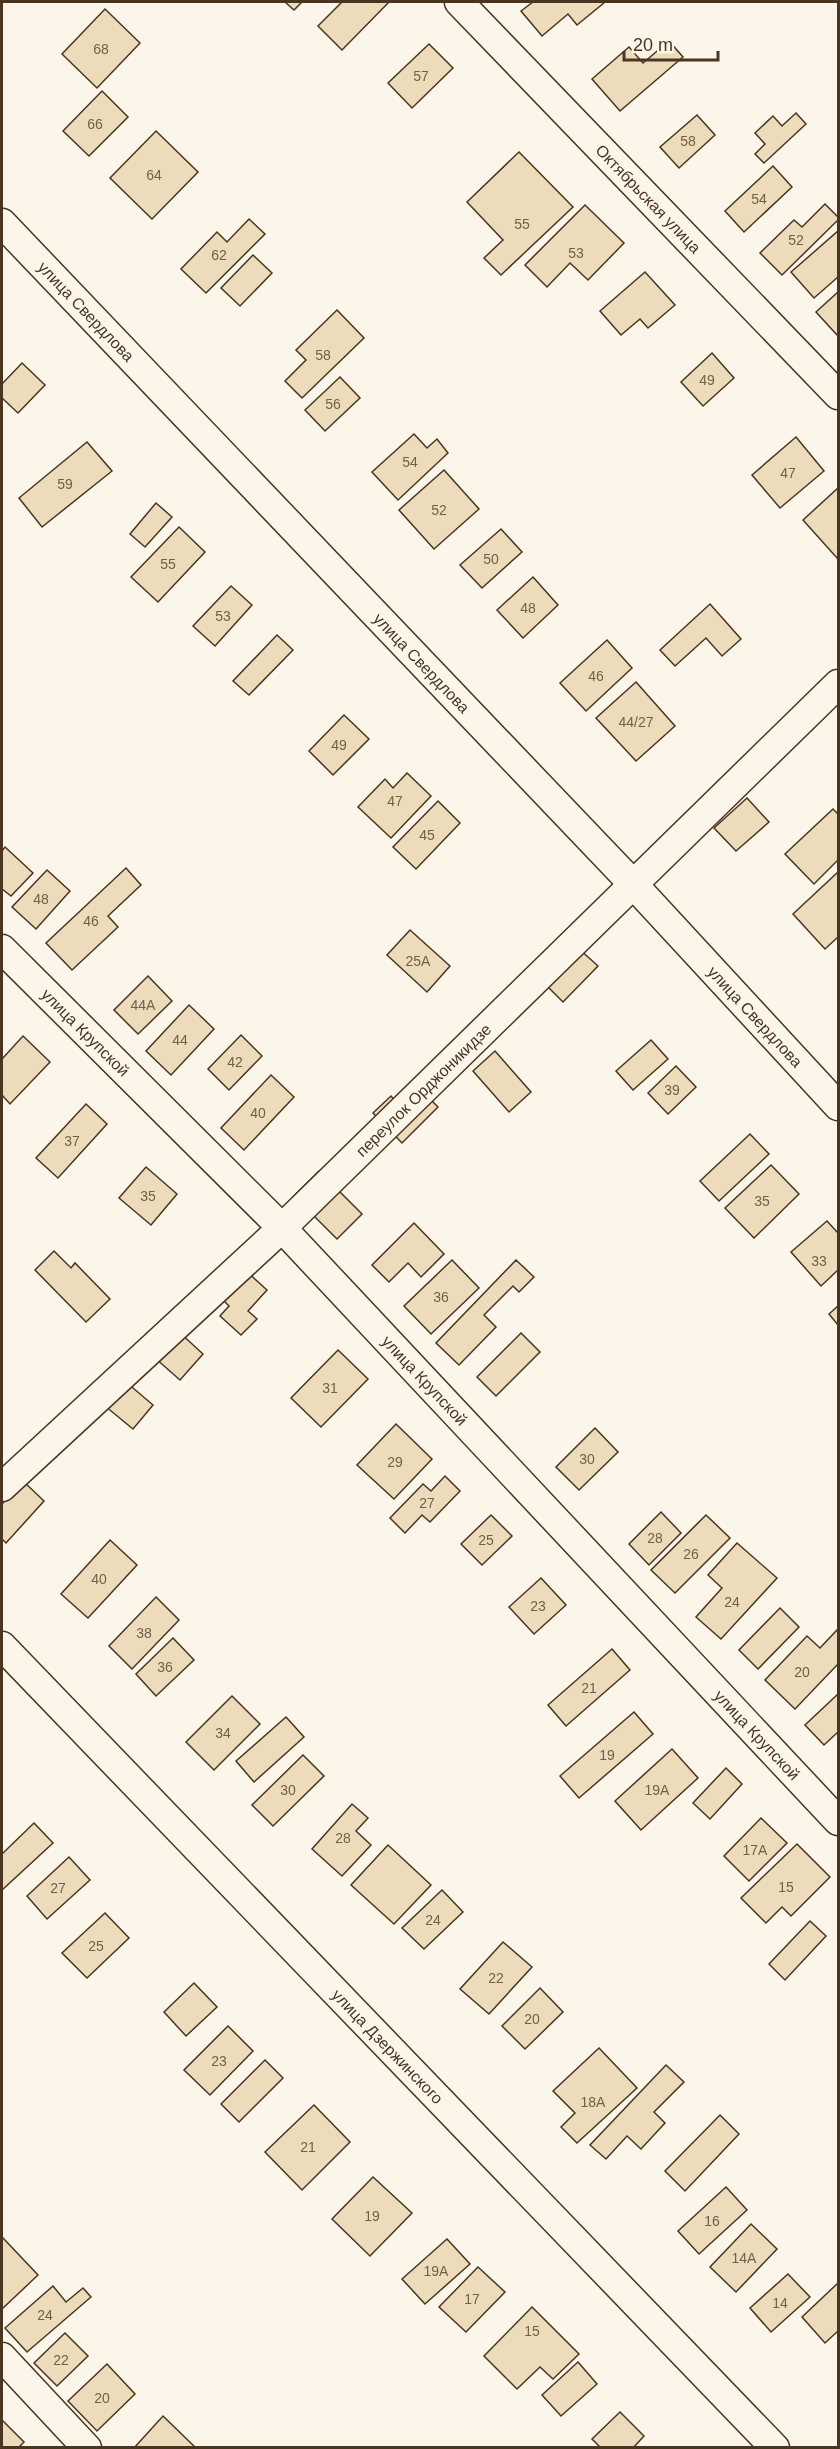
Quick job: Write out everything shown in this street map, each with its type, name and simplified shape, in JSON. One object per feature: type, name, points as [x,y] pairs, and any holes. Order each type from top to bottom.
[{"type":"street","name":"Октябрьская улица","points":[[459,2],[838,395]]},
{"type":"street","name":"улица Свердлова","points":[[2,223],[633,884],[838,1106]]},
{"type":"street","name":"переулок Орджоникидзе","points":[[2,1487],[282,1228],[838,684]]},
{"type":"street","name":"улица Крупской","points":[[2,949],[282,1228],[838,1821]]},
{"type":"street","name":"улица Дзержинского","points":[[2,1646],[775,2448]]},
{"type":"street","points":[[2,2357],[87,2448]]},
{"type":"building","points":[[285,2],[302,2],[294,10]]},
{"type":"building","points":[[342,2],[389,2],[342,50],[318,26]]},
{"type":"building","points":[[533,2],[605,2],[577,25],[568,14],[542,36],[521,11]]},
{"type":"building","points":[[105,9],[140,43],[97,88],[62,54]]},
{"type":"building","points":[[669,41],[683,57],[620,111],[592,79],[629,47],[643,63]]},
{"type":"building","points":[[429,44],[453,68],[412,108],[388,83]]},
{"type":"building","points":[[102,91],[128,117],[89,156],[63,131]]},
{"type":"building","points":[[796,113],[806,124],[764,163],[755,154],[765,144],[755,133],[773,116],[782,126]]},
{"type":"building","points":[[697,115],[715,135],[679,168],[660,147]]},
{"type":"building","points":[[156,131],[198,172],[152,219],[110,178]]},
{"type":"building","points":[[519,152],[573,207],[501,275],[484,258],[503,240],[467,202]]},
{"type":"building","points":[[773,166],[792,187],[744,232],[725,211]]},
{"type":"building","points":[[825,204],[838,217],[838,220],[782,275],[760,253],[794,220],[802,227]]},
{"type":"building","points":[[585,205],[624,243],[588,280],[570,263],[547,287],[525,265]]},
{"type":"building","points":[[249,219],[265,234],[206,293],[181,269],[217,232],[227,242]]},
{"type":"building","points":[[838,231],[838,277],[814,298],[791,272]]},
{"type":"building","points":[[253,255],[272,273],[240,306],[221,288]]},
{"type":"building","points":[[645,272],[675,305],[648,328],[640,319],[621,335],[600,311]]},
{"type":"building","points":[[838,292],[838,336],[816,312]]},
{"type":"building","points":[[337,310],[364,338],[302,398],[285,381],[306,360],[296,350]]},
{"type":"building","points":[[712,353],[734,378],[703,406],[681,382]]},
{"type":"building","points":[[22,363],[45,385],[18,413],[2,398],[2,384]]},
{"type":"building","points":[[340,377],[360,398],[325,431],[305,410]]},
{"type":"building","points":[[414,434],[427,448],[437,439],[448,453],[398,500],[372,472]]},
{"type":"building","points":[[796,437],[824,471],[780,508],[752,475]]},
{"type":"building","points":[[87,442],[112,471],[42,527],[19,498]]},
{"type":"building","points":[[444,470],[479,509],[434,549],[399,510]]},
{"type":"building","points":[[838,488],[838,557],[837,558],[803,520]]},
{"type":"building","points":[[156,503],[172,517],[145,547],[130,534]]},
{"type":"building","points":[[179,527],[205,552],[158,602],[131,577]]},
{"type":"building","points":[[501,529],[522,552],[482,588],[460,565]]},
{"type":"building","points":[[533,577],[558,605],[523,638],[497,610]]},
{"type":"building","points":[[231,586],[252,605],[215,646],[193,626]]},
{"type":"building","points":[[710,604],[741,639],[722,656],[706,638],[675,666],[660,650]]},
{"type":"building","points":[[277,635],[293,650],[249,695],[233,681]]},
{"type":"building","points":[[607,640],[632,668],[586,711],[560,683]]},
{"type":"building","points":[[636,682],[675,726],[636,761],[596,718]]},
{"type":"building","points":[[344,715],[369,739],[333,775],[309,751]]},
{"type":"building","points":[[407,773],[431,796],[391,838],[358,807],[385,779],[393,788]]},
{"type":"building","points":[[747,798],[769,822],[736,851],[714,828]]},
{"type":"building","points":[[438,801],[460,823],[416,869],[393,847]]},
{"type":"building","points":[[833,809],[838,814],[838,860],[814,884],[785,854]]},
{"type":"building","points":[[5,847],[33,873],[11,896],[2,889],[2,851]]},
{"type":"building","points":[[126,868],[141,885],[108,916],[118,927],[72,970],[46,943]]},
{"type":"building","points":[[47,870],[70,891],[36,929],[12,907]]},
{"type":"building","points":[[838,872],[838,937],[825,949],[793,914]]},
{"type":"building","points":[[410,930],[450,966],[427,992],[387,955]]},
{"type":"building","points":[[578,948],[598,966],[563,1002],[544,983]]},
{"type":"building","points":[[148,976],[172,1001],[138,1034],[114,1010]]},
{"type":"building","points":[[189,1005],[214,1029],[171,1075],[146,1051]]},
{"type":"building","points":[[241,1035],[262,1056],[229,1090],[208,1069]]},
{"type":"building","points":[[23,1036],[50,1062],[10,1104],[2,1095],[2,1059]]},
{"type":"building","points":[[651,1040],[668,1059],[633,1090],[616,1071]]},
{"type":"building","points":[[495,1051],[531,1092],[509,1112],[473,1071]]},
{"type":"building","points":[[676,1066],[696,1087],[668,1114],[648,1093]]},
{"type":"building","points":[[271,1075],[294,1097],[244,1150],[221,1128]]},
{"type":"building","points":[[418,1087],[438,1107],[402,1143],[373,1113],[391,1096],[399,1105]]},
{"type":"building","points":[[86,1104],[107,1124],[58,1178],[36,1158]]},
{"type":"building","points":[[750,1134],[769,1154],[719,1201],[700,1181]]},
{"type":"building","points":[[771,1165],[799,1194],[754,1238],[725,1208]]},
{"type":"building","points":[[146,1167],[177,1194],[151,1225],[119,1198]]},
{"type":"building","points":[[319,1171],[362,1214],[337,1239],[294,1196]]},
{"type":"building","points":[[827,1221],[838,1233],[838,1270],[821,1286],[791,1252]]},
{"type":"building","points":[[414,1223],[444,1254],[421,1277],[408,1263],[389,1282],[372,1265]]},
{"type":"building","points":[[54,1251],[71,1268],[75,1263],[110,1299],[86,1322],[35,1270]]},
{"type":"building","points":[[452,1260],[479,1288],[431,1334],[404,1306]]},
{"type":"building","points":[[516,1260],[534,1277],[519,1292],[513,1286],[484,1315],[496,1327],[459,1365],[436,1343]]},
{"type":"building","points":[[245,1270],[267,1290],[248,1311],[257,1319],[241,1335],[220,1316],[229,1306],[220,1297]]},
{"type":"building","points":[[838,1306],[838,1325],[829,1314]]},
{"type":"building","points":[[179,1332],[203,1354],[180,1380],[155,1358]]},
{"type":"building","points":[[521,1333],[540,1352],[496,1396],[477,1377]]},
{"type":"building","points":[[338,1350],[368,1379],[321,1427],[291,1398]]},
{"type":"building","points":[[126,1382],[153,1405],[133,1429],[105,1406]]},
{"type":"building","points":[[396,1424],[432,1459],[394,1499],[357,1465]]},
{"type":"building","points":[[595,1428],[618,1452],[579,1490],[556,1467]]},
{"type":"building","points":[[445,1476],[460,1491],[430,1522],[422,1515],[405,1533],[390,1518],[423,1484],[431,1491]]},
{"type":"building","points":[[23,1481],[44,1501],[6,1543],[2,1539],[2,1504]]},
{"type":"building","points":[[661,1512],[681,1533],[649,1565],[629,1544]]},
{"type":"building","points":[[491,1515],[512,1536],[482,1565],[461,1544]]},
{"type":"building","points":[[706,1515],[730,1538],[675,1593],[651,1570]]},
{"type":"building","points":[[110,1540],[137,1565],[88,1618],[61,1594]]},
{"type":"building","points":[[737,1543],[777,1578],[721,1639],[696,1617],[722,1588],[708,1575]]},
{"type":"building","points":[[541,1578],[566,1605],[534,1634],[509,1607]]},
{"type":"building","points":[[156,1597],[179,1620],[132,1669],[109,1646]]},
{"type":"building","points":[[780,1608],[799,1627],[758,1669],[739,1650]]},
{"type":"building","points":[[838,1629],[838,1664],[795,1709],[765,1680],[807,1636],[820,1648]]},
{"type":"building","points":[[173,1638],[194,1660],[156,1696],[136,1674]]},
{"type":"building","points":[[612,1649],[630,1670],[566,1726],[548,1705]]},
{"type":"building","points":[[838,1694],[838,1732],[824,1745],[805,1725]]},
{"type":"building","points":[[232,1696],[260,1724],[214,1770],[186,1742]]},
{"type":"building","points":[[634,1712],[653,1734],[579,1798],[560,1776]]},
{"type":"building","points":[[286,1717],[304,1737],[254,1782],[236,1761]]},
{"type":"building","points":[[672,1749],[698,1778],[641,1830],[615,1801]]},
{"type":"building","points":[[303,1755],[324,1776],[273,1826],[252,1805]]},
{"type":"building","points":[[726,1768],[742,1784],[710,1819],[693,1803]]},
{"type":"building","points":[[352,1804],[368,1818],[356,1831],[371,1845],[342,1876],[312,1849]]},
{"type":"building","points":[[761,1818],[787,1843],[749,1881],[724,1856]]},
{"type":"building","points":[[34,1823],[53,1843],[2,1890],[2,1854]]},
{"type":"building","points":[[797,1844],[830,1877],[791,1916],[782,1907],[766,1923],[741,1898]]},
{"type":"building","points":[[388,1845],[431,1885],[394,1924],[351,1885]]},
{"type":"building","points":[[69,1857],[90,1880],[47,1919],[27,1896]]},
{"type":"building","points":[[442,1890],[463,1912],[424,1949],[402,1928]]},
{"type":"building","points":[[105,1913],[129,1938],[87,1978],[62,1953]]},
{"type":"building","points":[[810,1921],[826,1936],[785,1980],[769,1964]]},
{"type":"building","points":[[503,1942],[532,1967],[489,2014],[460,1989]]},
{"type":"building","points":[[194,1983],[217,2007],[186,2036],[164,2012]]},
{"type":"building","points":[[540,1988],[563,2012],[525,2049],[502,2026]]},
{"type":"building","points":[[228,2026],[253,2051],[210,2095],[184,2070]]},
{"type":"building","points":[[599,2048],[637,2088],[577,2143],[561,2127],[575,2113],[553,2091]]},
{"type":"building","points":[[265,2060],[283,2078],[239,2122],[221,2104]]},
{"type":"building","points":[[666,2065],[684,2082],[654,2112],[665,2123],[641,2149],[627,2136],[606,2159],[590,2145]]},
{"type":"building","points":[[314,2105],[350,2142],[302,2190],[265,2152]]},
{"type":"building","points":[[720,2115],[739,2134],[685,2191],[665,2171]]},
{"type":"building","points":[[373,2177],[412,2213],[370,2256],[332,2219]]},
{"type":"building","points":[[726,2187],[747,2210],[699,2254],[678,2231]]},
{"type":"building","points":[[751,2224],[777,2249],[736,2292],[710,2267]]},
{"type":"building","points":[[2,2239],[38,2275],[2,2309]]},
{"type":"building","points":[[447,2239],[470,2264],[425,2304],[402,2279]]},
{"type":"building","points":[[478,2267],[505,2292],[466,2332],[439,2307]]},
{"type":"building","points":[[788,2274],[810,2297],[771,2332],[750,2308]]},
{"type":"building","points":[[838,2283],[838,2331],[825,2343],[802,2317]]},
{"type":"building","points":[[53,2286],[66,2302],[83,2288],[91,2297],[27,2352],[5,2328]]},
{"type":"building","points":[[532,2307],[579,2354],[553,2379],[540,2367],[517,2389],[484,2356]]},
{"type":"building","points":[[65,2333],[88,2356],[57,2386],[34,2363]]},
{"type":"building","points":[[578,2362],[597,2384],[561,2416],[542,2395]]},
{"type":"building","points":[[107,2364],[135,2394],[97,2431],[68,2401]]},
{"type":"building","points":[[620,2412],[644,2436],[633,2448],[601,2448],[592,2439]]},
{"type":"building","points":[[163,2416],[196,2448],[134,2448]]},
{"type":"building","points":[[2,2420],[24,2442],[18,2448],[2,2448]]}]
